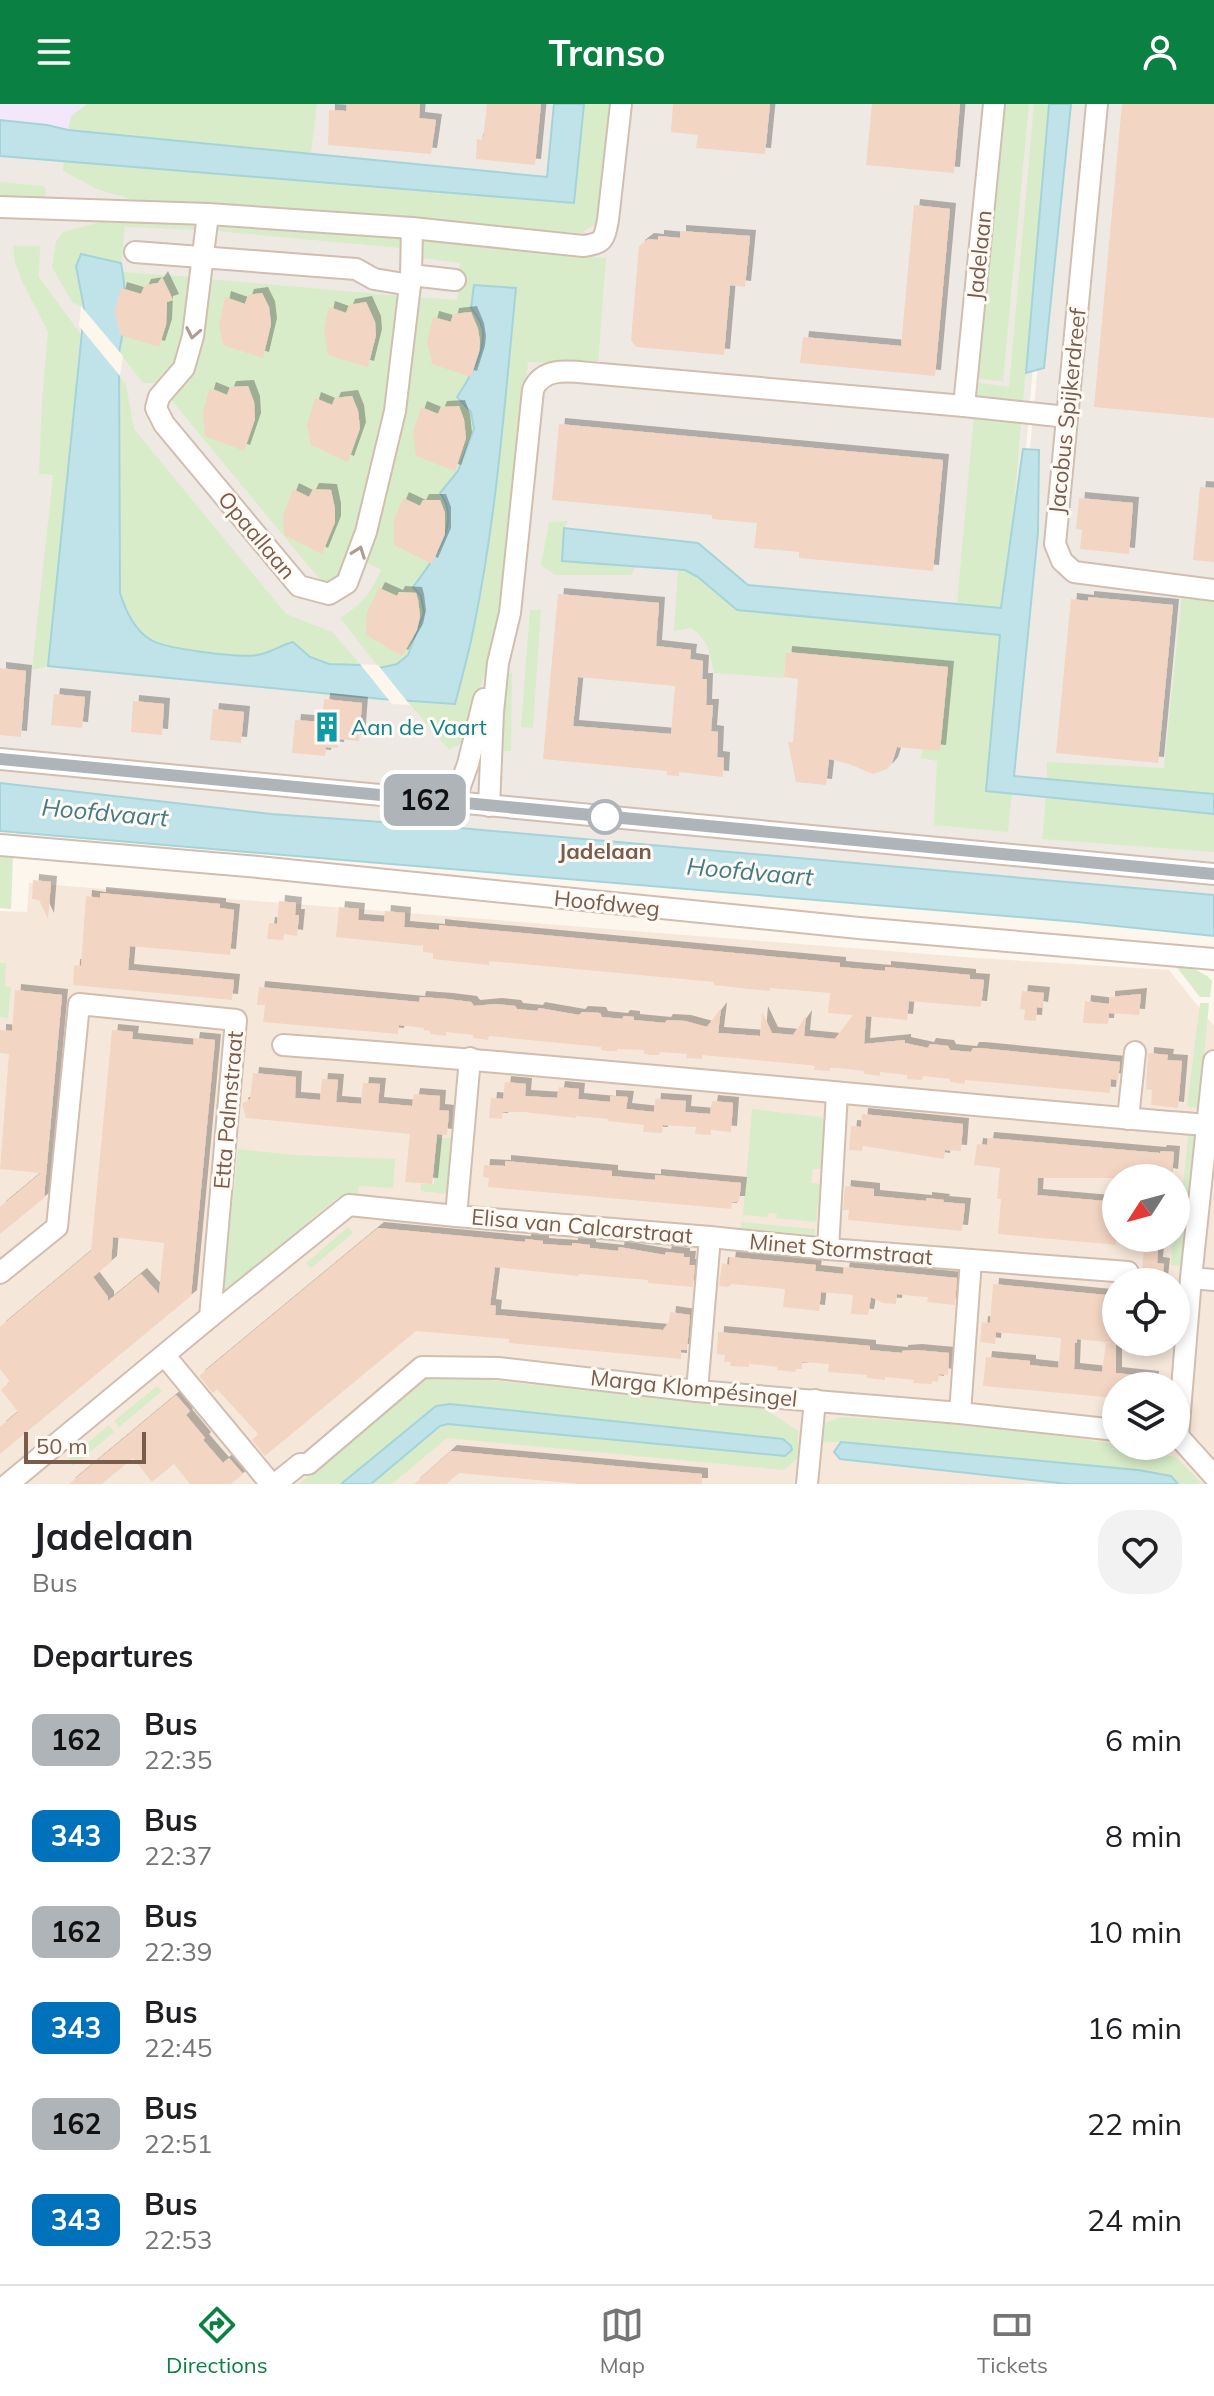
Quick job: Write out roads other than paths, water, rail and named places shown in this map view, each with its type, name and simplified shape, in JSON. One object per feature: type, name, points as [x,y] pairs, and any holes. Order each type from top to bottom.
[{"type":"street","points":[[0,207],[208,214],[412,228],[583,246],[597,244],[605,238],[621,104]]},
{"type":"street","name":"Jadelaan","points":[[964,406],[994,104]]},
{"type":"street","name":"Jacobus Spijkerdreef","points":[[1097,104],[1055,544],[1062,561],[1074,572],[1214,590]]},
{"type":"street","name":"Opaallaan","points":[[208,214],[193,336],[184,368],[159,397],[156,408],[164,424],[299,586],[329,594],[347,583],[366,532],[395,411],[410,280],[412,228]]},
{"type":"street","points":[[135,252],[356,269],[374,279],[455,280]]},
{"type":"street","points":[[489,806],[498,663],[510,613],[533,390],[536,382],[547,373],[601,374],[1067,417]]},
{"type":"street","points":[[454,803],[468,764],[489,679],[498,663]]},
{"type":"street","points":[[0,759],[1214,874]]},
{"type":"street","name":"Hoofdweg","points":[[0,845],[1214,959]]},
{"type":"street","name":"Etta Palmstraat","points":[[0,1273],[57,1227],[79,1004],[236,1020],[210,1317]]},
{"type":"street","points":[[283,1045],[470,1058],[981,1107],[1206,1125]]},
{"type":"street","points":[[1128,1119],[1135,1052]]},
{"type":"street","name":"Elisa van Calcarstraat","points":[[470,1058],[456,1216],[710,1237],[697,1391]]},
{"type":"street","points":[[1183,1372],[1214,1061]]},
{"type":"street","points":[[828,1249],[837,1093]]},
{"type":"street","points":[[8,1484],[349,1205],[456,1216]]},
{"type":"street","name":"Minet Stormstraat","points":[[710,1237],[1102,1270]]},
{"type":"street","points":[[960,1413],[971,1260]]},
{"type":"street","points":[[1191,1278],[1214,1280]]},
{"type":"street","points":[[165,1356],[273,1484]]},
{"type":"street","name":"Marga Klompésingel","points":[[273,1484],[300,1464],[308,1464],[422,1367],[498,1368],[697,1391],[1102,1428]]},
{"type":"street","points":[[807,1484],[815,1400]]},
{"type":"street","points":[[1190,1450],[1214,1476]]},
{"type":"street","name":"Marga Klompésingel","points":[[294,1484],[308,1473],[308,1464]]},
{"type":"water","points":[[554,104],[584,104],[574,203],[0,156],[0,120],[68,130],[547,177]]},
{"type":"water","points":[[1049,104],[1071,104],[1044,368],[1026,373]]},
{"type":"water","points":[[81,254],[121,263],[123,274],[123,331],[119,353],[120,593],[135,625],[151,640],[186,649],[257,655],[293,642],[310,657],[329,664],[379,668],[397,664],[408,655],[424,613],[421,596],[413,587],[436,554],[447,529],[446,505],[440,493],[458,471],[474,429],[471,412],[457,397],[474,368],[482,344],[481,325],[471,308],[474,285],[516,288],[500,455],[483,580],[455,704],[48,666],[84,308],[76,266]]},
{"type":"water","points":[[1023,449],[1039,450],[1038,532],[1014,776],[1214,794],[1214,814],[986,791],[1000,635],[737,610],[685,570],[562,561],[564,528],[698,543],[748,585],[1001,608]]},
{"type":"water","name":"Hoofdvaart","points":[[0,783],[271,814],[1214,895],[1214,936],[0,831]]},
{"type":"water","points":[[450,1404],[783,1439],[792,1450],[785,1456],[448,1424],[440,1426],[371,1484],[341,1484],[436,1406]]},
{"type":"water","points":[[841,1442],[1138,1470],[1171,1476],[1178,1484],[1068,1484],[840,1459],[834,1452]]},
{"type":"place","name":"Aan de Vaart","points":[[327,727]]},
{"type":"place","name":"Jadelaan","points":[[605,817]]}]
